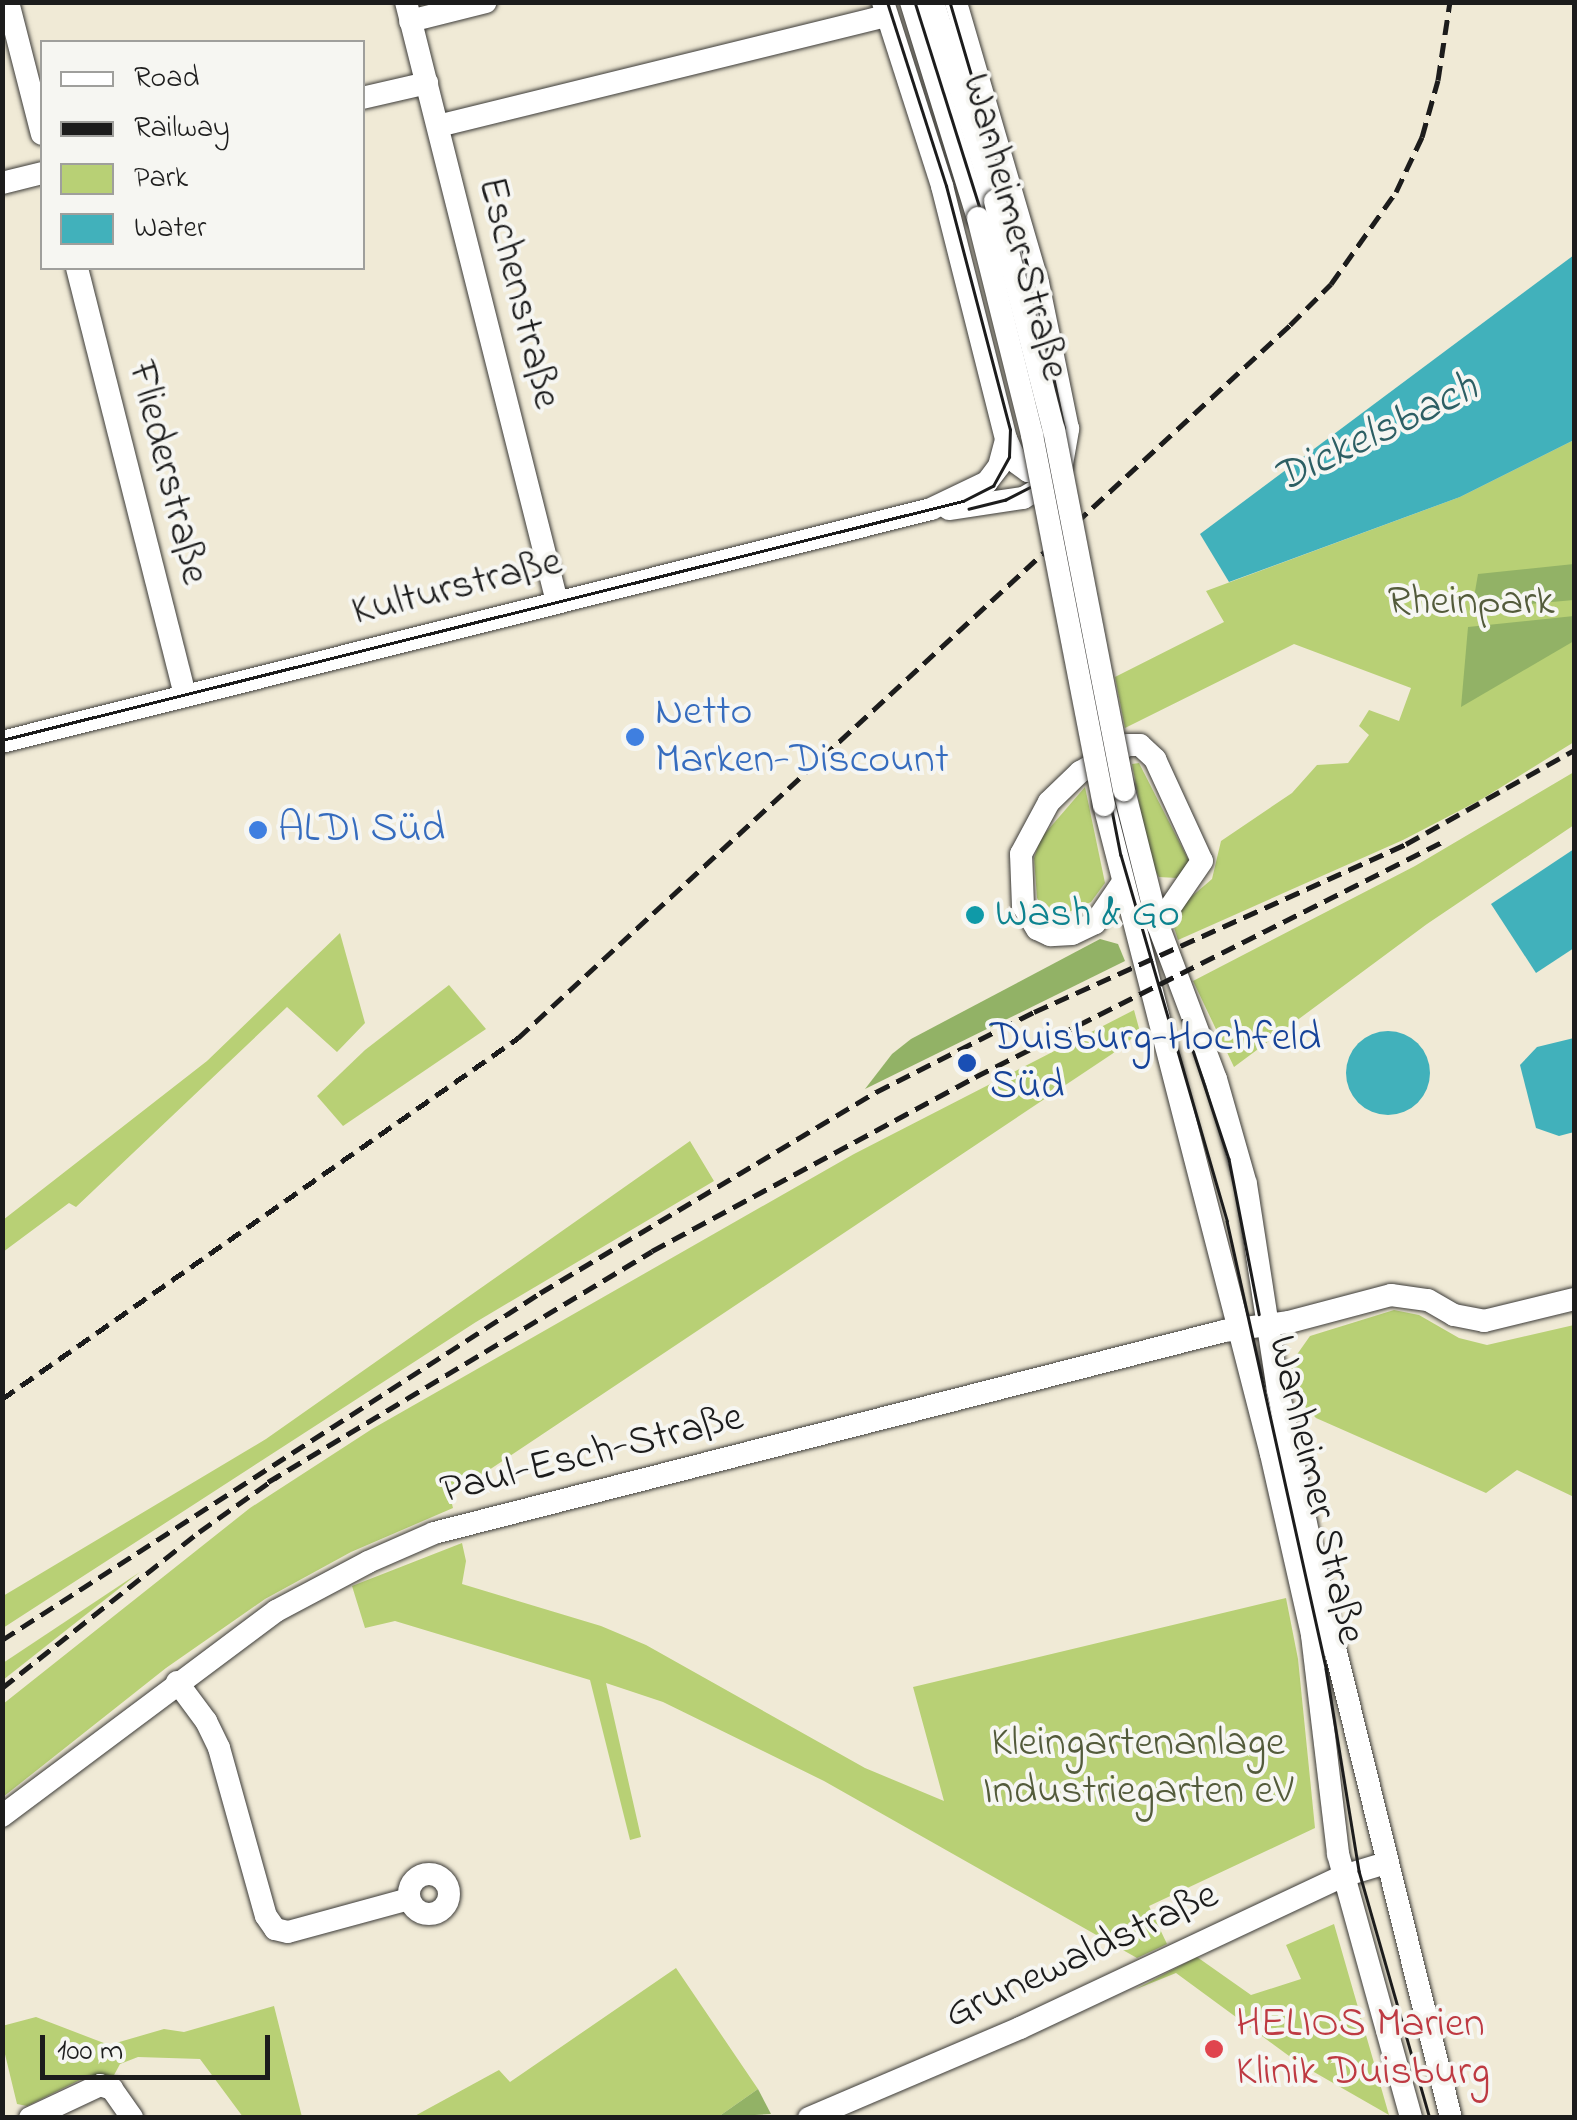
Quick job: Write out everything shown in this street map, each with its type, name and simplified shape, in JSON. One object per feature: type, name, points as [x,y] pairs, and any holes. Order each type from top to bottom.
[{"type":"street","points":[[8,2],[40,126]]},
{"type":"street","points":[[408,12],[486,2]]},
{"type":"street","name":"Wanheimer Straße","points":[[911,2],[978,218],[1032,435],[1104,806],[1134,881],[1158,924],[1233,1135],[1257,1234],[1296,1478],[1386,1863],[1451,2118]]},
{"type":"street","name":"Wanheimer Straße","points":[[933,2],[995,201],[1054,430],[1124,790],[1137,940],[1188,1120],[1312,1635],[1343,1876],[1412,2118]]},
{"type":"street","name":"Wanheimer Straße","points":[[885,10],[942,186],[1006,438],[1017,463],[1028,471],[1044,473],[1062,464],[1068,429],[1066,400],[1038,283],[956,2]]},
{"type":"street","points":[[438,126],[885,10]]},
{"type":"street","name":"Eschenstraße","points":[[408,12],[558,602]]},
{"type":"street","points":[[365,97],[427,82]]},
{"type":"street","points":[[2,183],[40,174]]},
{"type":"street","name":"Fliederstraße","points":[[77,270],[184,696]]},
{"type":"street","name":"Wanheimer Straße","points":[[931,509],[987,482],[999,466],[1006,438]]},
{"type":"street","points":[[931,509],[972,508],[1023,498],[1048,484],[1062,464]]},
{"type":"street","name":"Kulturstraße","points":[[2,742],[931,509]]},
{"type":"street","points":[[1158,924],[1201,866],[1198,845],[1155,758],[1140,745],[1128,746],[1080,772],[1049,802],[1021,854],[1024,906],[1036,928],[1060,937],[1095,923],[1134,881],[1183,887]]},
{"type":"street","points":[[1095,923],[1119,927],[1137,940]]},
{"type":"street","name":"Paul-Esch-Straße","points":[[2,1816],[276,1611],[357,1567],[434,1533],[1240,1329],[1271,1326],[1391,1295],[1428,1300],[1470,1321],[1574,1300]]},
{"type":"street","points":[[177,1682],[206,1721],[219,1748],[266,1916],[275,1929],[288,1932],[410,1899]]},
{"type":"street","name":"Grunewaldstraße","points":[[809,2118],[1020,2028],[1343,1876],[1386,1863]]},
{"type":"street","points":[[30,2118],[100,2086],[112,2089],[132,2118]]},
{"type":"green space","name":"Rheinpark","points":[[1574,440],[1574,742],[1482,799],[1403,840],[1178,940],[1170,915],[1212,879],[1221,841],[1292,793],[1317,765],[1348,763],[1369,735],[1359,726],[1369,710],[1399,721],[1411,688],[1294,644],[1125,728],[1115,677],[1224,622],[1206,591],[1460,497]]},
{"type":"green space","points":[[1574,564],[1574,600],[1472,609],[1478,574]]},
{"type":"green space","points":[[1574,616],[1574,641],[1461,707],[1468,627]]},
{"type":"green space","points":[[1139,763],[1189,861],[1177,878],[1159,877],[1150,861],[1132,764]]},
{"type":"green space","points":[[1574,772],[1574,825],[1427,924],[1234,1067],[1193,981],[1415,866]]},
{"type":"green space","points":[[1085,787],[1105,883],[1091,902],[1057,917],[1046,912],[1037,898],[1034,858],[1041,838]]},
{"type":"green space","points":[[340,933],[365,1023],[337,1052],[287,1007],[76,1207],[69,1203],[3,1252],[3,1220],[207,1061]]},
{"type":"green space","points":[[1100,939],[1118,944],[1125,961],[865,1089],[892,1054],[911,1039]]},
{"type":"green space","points":[[449,985],[486,1029],[343,1126],[317,1096],[365,1050]]},
{"type":"green space","points":[[1134,1010],[1140,1032],[1112,1054],[450,1496],[453,1508],[351,1552],[265,1599],[166,1668],[3,1797],[3,1704],[250,1508],[372,1429],[854,1154]]},
{"type":"green space","points":[[690,1141],[714,1181],[476,1322],[3,1628],[3,1596],[266,1439]]},
{"type":"green space","points":[[1394,1310],[1419,1315],[1459,1338],[1487,1345],[1574,1325],[1574,1497],[1517,1470],[1486,1493],[1316,1418],[1288,1389],[1291,1363],[1310,1336]]},
{"type":"green space","name":"Kleingartenanlage Industriegarten eV","points":[[462,1543],[466,1561],[462,1584],[601,1626],[646,1645],[865,1768],[944,1801],[913,1687],[1286,1598],[1298,1659],[1315,1828],[1149,1906],[1167,1944],[1137,1958],[824,1781],[663,1702],[606,1683],[641,1837],[630,1840],[590,1680],[395,1621],[365,1628],[352,1586]]},
{"type":"green space","points":[[140,1572],[3,1680],[3,1663]]},
{"type":"green space","points":[[1334,1924],[1389,2115],[1300,2064],[1176,1973],[1134,1990],[1197,1957],[1251,1995],[1301,1979],[1286,1945]]},
{"type":"green space","points":[[676,1968],[758,2089],[718,2117],[411,2118],[499,2070],[510,2082]]},
{"type":"green space","points":[[274,2006],[302,2117],[243,2117],[200,2059],[138,2057],[120,2064],[113,2077],[82,2079],[27,2106],[17,2104],[2,2026],[36,2017],[109,2045],[164,2029],[184,2032]]},
{"type":"green space","points":[[758,2089],[771,2114],[718,2117]]},
{"type":"water","name":"Dickelsbach","points":[[1574,255],[1574,440],[1460,497],[1229,582],[1200,534]]},
{"type":"water","points":[[1574,849],[1574,948],[1536,973],[1491,904]]},
{"type":"water","points":[[1388,1031],[1404,1034],[1418,1043],[1427,1057],[1427,1089],[1418,1103],[1404,1112],[1388,1115],[1372,1112],[1358,1103],[1349,1089],[1346,1073],[1349,1057],[1358,1043],[1372,1034]]},
{"type":"water","points":[[1574,1038],[1574,1132],[1559,1136],[1536,1128],[1520,1065],[1537,1047]]},
{"type":"tram line","points":[[2,740],[963,501],[993,486],[1009,457],[1010,430],[946,186],[887,2]]},
{"type":"tram line","points":[[915,2],[982,214],[1038,433],[1121,855],[1227,1221],[1326,1669],[1359,1871],[1430,2118]]},
{"type":"tram line","points":[[950,2],[1035,290],[1064,427],[1059,459],[1043,481],[1006,500],[969,509]]},
{"type":"tram line","points":[[1183,1020],[1229,1159],[1259,1314]]},
{"type":"railway","points":[[2,1399],[518,1038],[1290,325],[1331,284],[1396,192],[1422,137],[1438,80],[1450,2]]},
{"type":"railway","points":[[2,1640],[540,1293],[876,1092],[1034,1012],[1406,844],[1574,750]]},
{"type":"railway","points":[[268,1482],[652,1251],[975,1077],[1444,841]]},
{"type":"railway","points":[[2,1688],[199,1532],[278,1476]]},
{"type":"place","name":"Netto Marken-Discount","points":[[635,737]]},
{"type":"place","name":"ALDI Süd","points":[[258,830]]},
{"type":"place","name":"Wash & Go","points":[[975,915]]},
{"type":"place","name":"Duisburg-Hochfeld Süd","points":[[967,1063]]},
{"type":"place","name":"HELIOS Marien Klinik Duisburg","points":[[1214,2049]]}]
